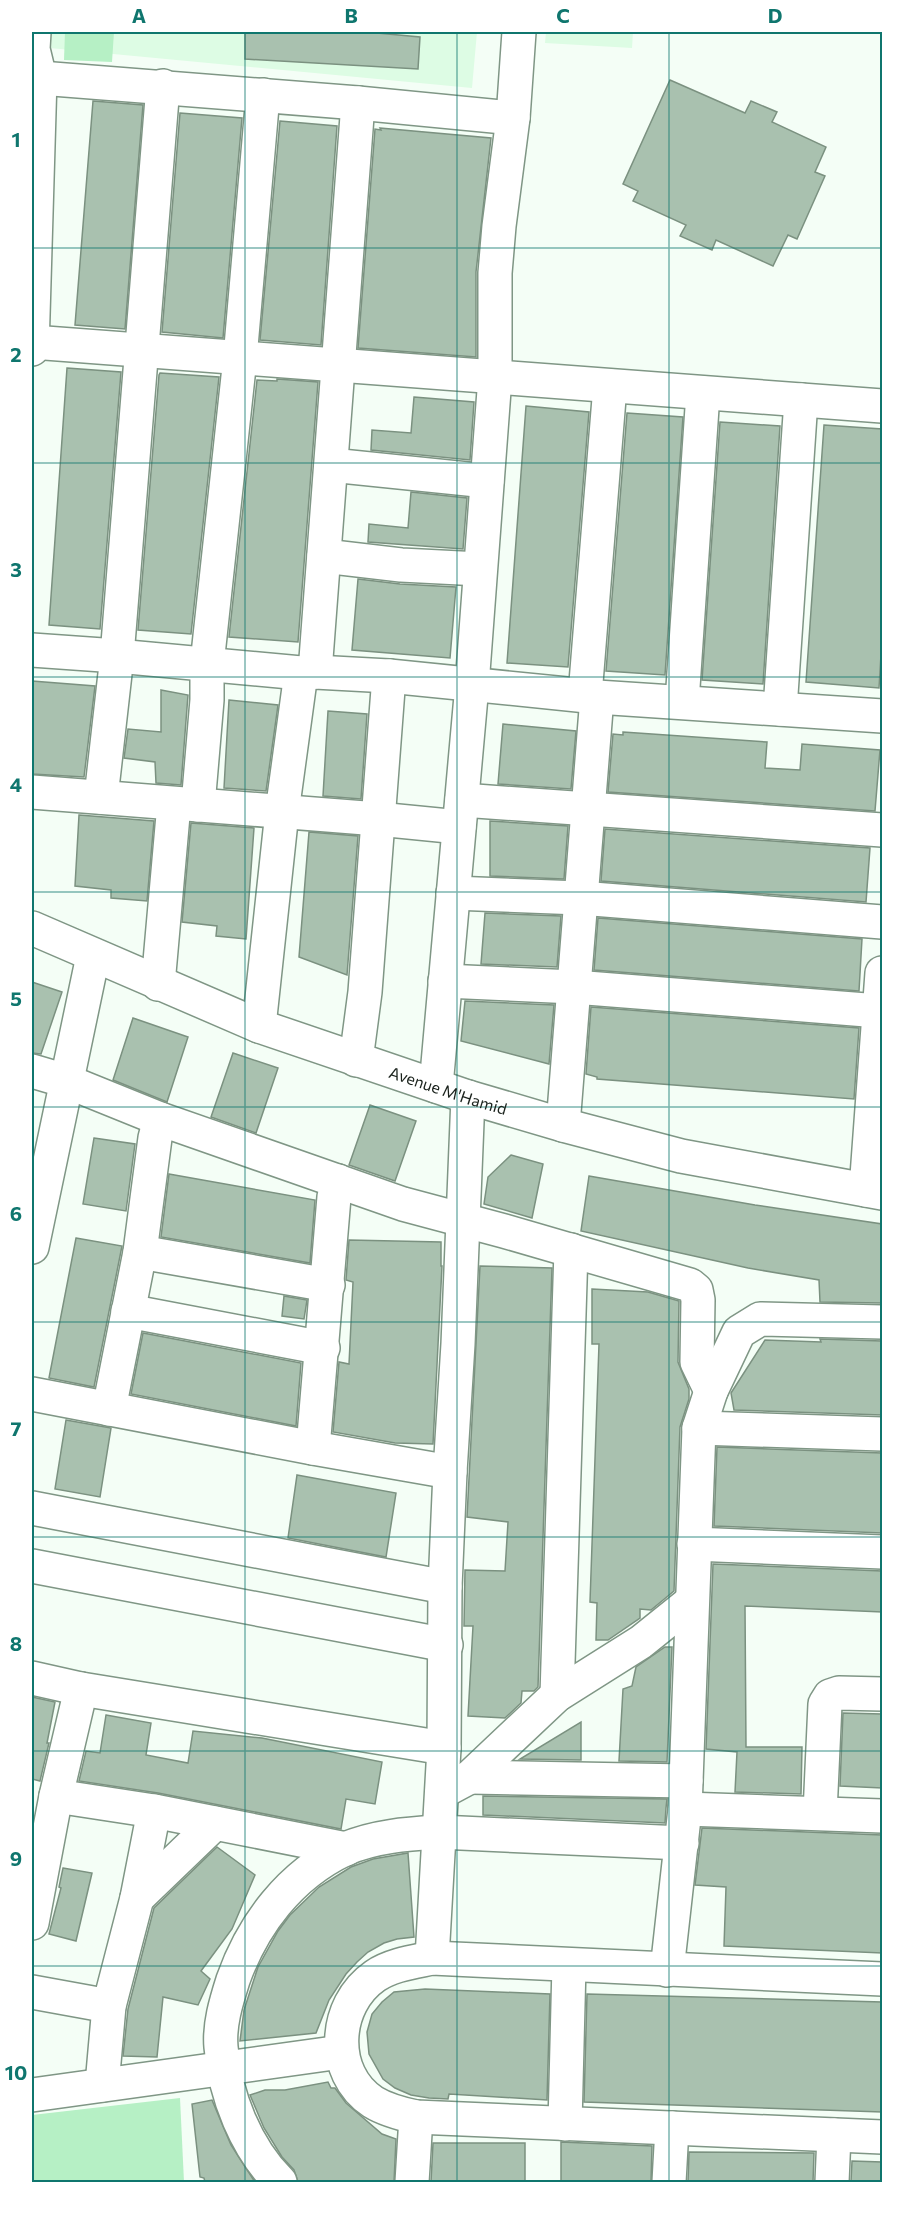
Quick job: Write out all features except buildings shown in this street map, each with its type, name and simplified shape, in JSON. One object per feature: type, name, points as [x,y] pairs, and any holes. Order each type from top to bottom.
[{"type":"street","points":[[436,1086],[472,684],[495,377],[495,273],[513,118],[519,32]]},
{"type":"street","points":[[32,349],[35,52],[163,86],[513,118]]},
{"type":"street","points":[[102,797],[117,656],[163,86]]},
{"type":"street","points":[[158,984],[186,804],[207,700],[207,664],[240,358],[262,95]]},
{"type":"street","points":[[258,1026],[282,812],[308,672],[324,556],[358,103]]},
{"type":"street","points":[[32,342],[882,406]]},
{"type":"street","points":[[563,1125],[587,807],[591,696],[610,386]]},
{"type":"street","points":[[682,702],[703,393]]},
{"type":"street","points":[[780,709],[801,400]]},
{"type":"street","points":[[331,465],[487,480]]},
{"type":"street","points":[[324,556],[401,565],[480,569]]},
{"type":"street","points":[[32,650],[308,672],[389,676],[591,696],[882,716]]},
{"type":"street","points":[[356,1060],[365,992],[389,676]]},
{"type":"street","points":[[32,792],[378,819],[587,807],[882,830]]},
{"type":"street","points":[[453,893],[580,898],[882,922]]},
{"type":"street","name":"Avenue M'Hamid","points":[[32,928],[258,1026],[468,1097],[681,1156],[874,1191]]},
{"type":"street","points":[[32,1247],[93,956]]},
{"type":"street","points":[[445,981],[574,987],[881,995],[874,1191]]},
{"type":"street","points":[[32,1071],[66,1081],[160,1119],[432,1213],[690,1285],[696,1290],[698,1300],[697,1362],[711,1392]]},
{"type":"street","points":[[456,1784],[444,1748],[445,1587],[468,1097]]},
{"type":"street","points":[[109,1409],[140,1252],[155,1138],[160,1119]]},
{"type":"street","points":[[313,1448],[334,1197],[338,1181]]},
{"type":"street","points":[[557,1695],[571,1250]]},
{"type":"street","points":[[140,1252],[327,1285]]},
{"type":"street","points":[[128,1311],[323,1348]]},
{"type":"street","points":[[667,1970],[682,1843],[685,1795],[699,1428],[711,1392],[739,1332],[760,1319],[882,1322]]},
{"type":"street","points":[[32,1394],[450,1472]]},
{"type":"street","points":[[699,1428],[882,1434]]},
{"type":"street","points":[[32,1508],[445,1587]]},
{"type":"street","points":[[694,1544],[882,1552]]},
{"type":"street","points":[[32,1566],[446,1645]]},
{"type":"street","points":[[432,1958],[439,1832],[456,1784],[557,1695],[641,1642],[692,1601]]},
{"type":"street","points":[[32,1678],[81,1689],[444,1748]]},
{"type":"street","points":[[32,1923],[56,1796],[81,1689]]},
{"type":"street","points":[[820,1814],[825,1704],[830,1696],[839,1692],[882,1694]]},
{"type":"street","points":[[456,1784],[685,1795],[820,1814],[882,1816]]},
{"type":"street","points":[[56,1796],[154,1811],[346,1849]]},
{"type":"street","points":[[102,2085],[109,2006],[137,1898],[154,1811]]},
{"type":"street","points":[[137,1898],[215,1823]]},
{"type":"street","points":[[280,2182],[260,2159],[250,2143],[232,2099],[221,2046],[222,2019],[245,1949],[263,1920],[287,1890],[315,1866],[346,1849],[375,1839],[405,1834],[439,1832],[682,1843]]},
{"type":"street","points":[[882,1979],[432,1958],[390,1969],[366,1984],[356,1995],[341,2034],[342,2052],[349,2074],[372,2101],[387,2109],[416,2118],[882,2137]]},
{"type":"street","points":[[565,2124],[568,1965]]},
{"type":"street","points":[[32,1992],[109,2006]]},
{"type":"street","points":[[32,2095],[342,2052]]},
{"type":"street","points":[[412,2182],[416,2118]]},
{"type":"street","points":[[669,2182],[672,2128]]},
{"type":"street","points":[[832,2182],[834,2135]]},
{"type":"shaded area","points":[[40,32],[477,32],[472,88],[39,47]]},
{"type":"shaded area","points":[[546,32],[633,32],[632,48],[545,43]]},
{"type":"green space","points":[[65,32],[114,32],[112,62],[64,60]]},
{"type":"green space","points":[[180,2098],[184,2182],[32,2182],[32,2115]]}]
